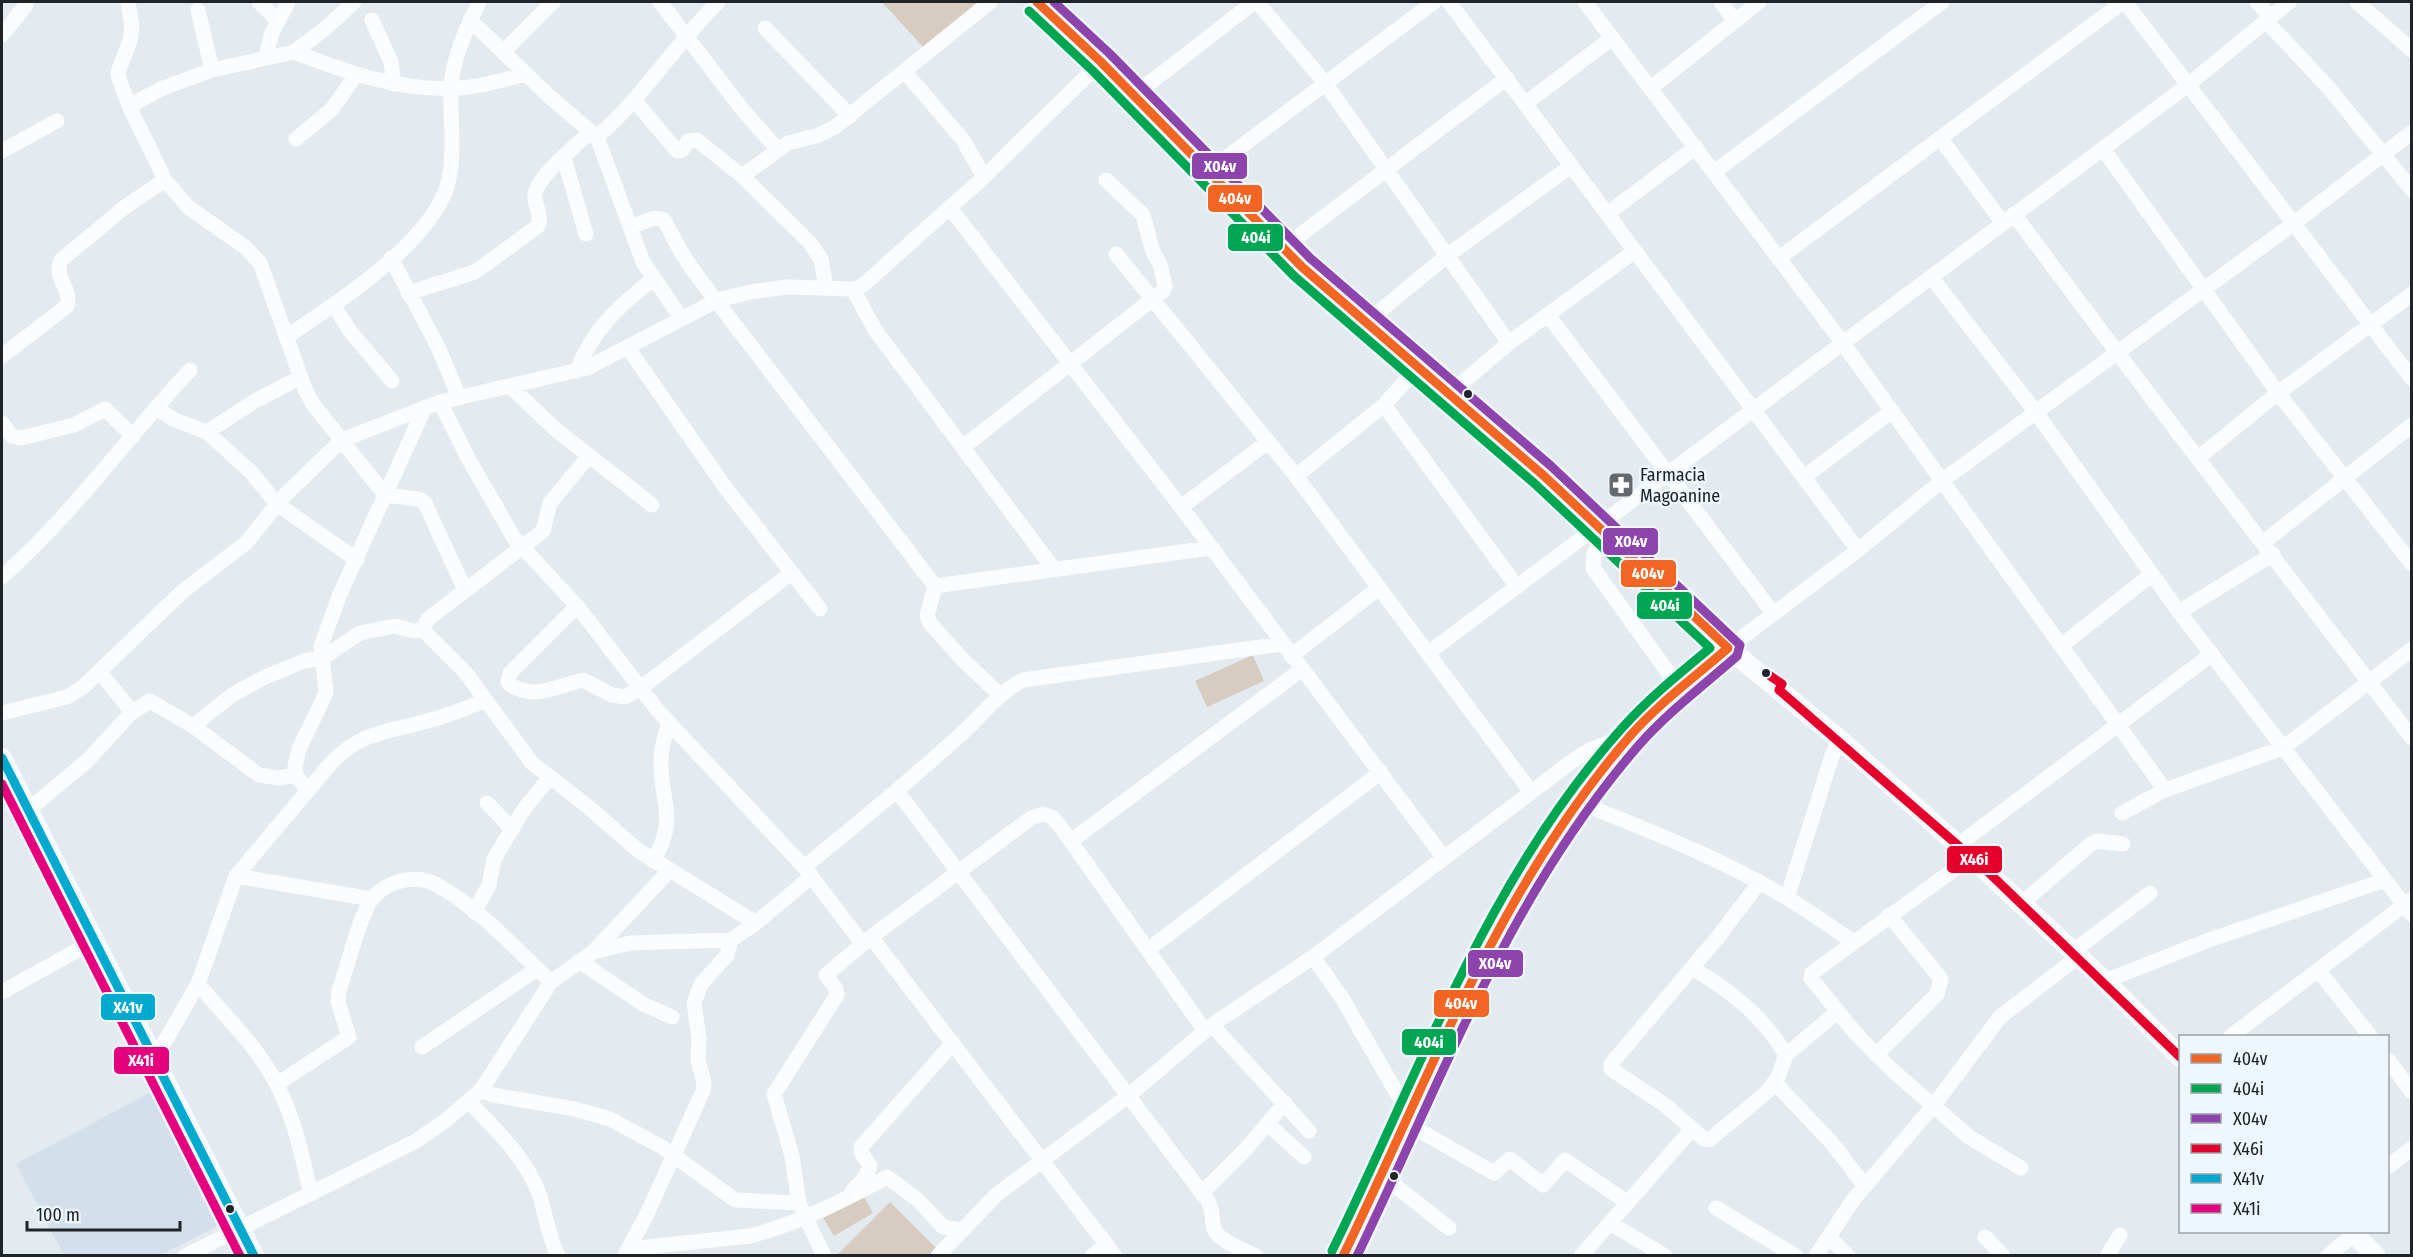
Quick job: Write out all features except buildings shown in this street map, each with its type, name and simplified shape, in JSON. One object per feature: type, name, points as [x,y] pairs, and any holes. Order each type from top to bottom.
[{"type":"main road","points":[[1037,2],[1101,62],[1283,248],[1365,323],[1601,529],[1728,648],[1839,739],[1964,851],[2105,981],[2179,1055]]},
{"type":"main road","points":[[2,758],[255,1256]]},
{"type":"main road","points":[[2353,1233],[2376,1256]]},
{"type":"street","points":[[130,2],[132,26],[130,41],[118,72],[129,106],[165,180],[188,207],[245,248],[260,263],[299,378],[312,403],[385,495],[419,499],[424,503],[465,590]]},
{"type":"street","points":[[259,2],[277,20]]},
{"type":"street","points":[[265,58],[277,20],[288,2]]},
{"type":"street","points":[[129,106],[163,88],[212,70],[294,52],[326,28],[354,2]]},
{"type":"street","points":[[286,337],[334,306],[391,258],[428,220],[445,193],[452,157],[451,88],[457,56],[478,2]]},
{"type":"street","points":[[504,51],[553,2]]},
{"type":"street","points":[[660,2],[742,109],[778,150]]},
{"type":"street","points":[[408,293],[475,272],[538,226],[540,216],[535,195],[564,158],[634,101],[686,34],[718,2]]},
{"type":"street","points":[[742,176],[778,150],[797,140],[819,135],[850,116],[990,2]]},
{"type":"street","points":[[1133,96],[1255,2],[1325,83],[1385,171],[1448,255],[1509,343]]},
{"type":"street","points":[[1207,172],[1434,2]]},
{"type":"street","points":[[1449,2],[1858,550]]},
{"type":"street","points":[[1585,2],[1893,411],[2164,790]]},
{"type":"street","points":[[1721,2],[1734,20]]},
{"type":"street","points":[[1651,87],[1759,2]]},
{"type":"street","points":[[1714,172],[1942,2]]},
{"type":"street","points":[[1779,258],[2124,2],[2412,379]]},
{"type":"street","points":[[2257,2],[2269,20],[2328,87],[2412,190]]},
{"type":"street","points":[[1428,652],[1601,529],[1666,474],[2188,85],[2289,2]]},
{"type":"street","points":[[2357,2],[2412,50]]},
{"type":"street","points":[[2,35],[26,5]]},
{"type":"street","points":[[198,10],[212,70]]},
{"type":"street","points":[[372,20],[391,62],[394,84]]},
{"type":"street","points":[[470,20],[594,135],[632,226],[643,262],[681,318]]},
{"type":"street","points":[[765,28],[850,116]]},
{"type":"street","points":[[1526,103],[1612,38]]},
{"type":"street","points":[[294,52],[356,75],[394,84],[469,87],[527,74]]},
{"type":"street","points":[[2,713],[67,697],[99,671],[183,591],[246,543],[277,504],[342,440],[440,402],[577,371],[607,360],[718,300],[750,292],[787,287],[853,289],[869,281],[984,177],[1101,62]]},
{"type":"street","points":[[905,72],[963,140],[984,177]]},
{"type":"street","points":[[296,139],[332,109],[356,75]]},
{"type":"street","points":[[1283,248],[1507,78]]},
{"type":"street","points":[[634,101],[677,151],[682,150],[688,141],[697,140],[742,176],[818,253],[826,288]]},
{"type":"street","points":[[2,151],[57,121]]},
{"type":"street","points":[[1343,1256],[1383,1176],[1438,1049],[1480,964],[1578,802],[1632,735],[1680,689],[1728,648],[1858,550],[1943,480],[2294,224],[2412,132]]},
{"type":"street","points":[[1940,138],[2009,218],[2118,354],[2269,548],[2412,738]]},
{"type":"street","points":[[1607,214],[1696,147]]},
{"type":"street","points":[[2103,149],[2278,393],[2412,564]]},
{"type":"street","points":[[564,158],[586,234]]},
{"type":"street","points":[[1365,323],[1448,255],[1571,166]]},
{"type":"street","points":[[2,356],[67,306],[68,293],[59,278],[57,268],[61,260],[125,207],[165,180]]},
{"type":"street","points":[[963,447],[1070,362],[1152,301],[1165,286],[1146,222],[1137,209],[1106,180]]},
{"type":"street","points":[[950,208],[1181,507],[1444,858]]},
{"type":"street","points":[[632,226],[655,218],[664,220],[681,252],[935,586]]},
{"type":"street","points":[[1448,395],[1509,343],[1635,251]]},
{"type":"street","points":[[1116,254],[1296,476],[1531,792]]},
{"type":"street","points":[[391,258],[438,347],[459,397]]},
{"type":"street","points":[[1932,278],[2035,411],[2179,612],[2385,880],[2409,906],[2232,1035]]},
{"type":"street","points":[[577,371],[584,350],[597,330],[626,301],[653,279]]},
{"type":"street","points":[[853,289],[875,330],[1053,568]]},
{"type":"street","points":[[2198,458],[2278,393],[2412,294]]},
{"type":"street","points":[[334,306],[350,332],[392,381]]},
{"type":"street","points":[[1548,315],[1773,613]]},
{"type":"street","points":[[628,348],[724,487],[790,574],[820,609]]},
{"type":"street","points":[[1296,476],[1384,405],[1417,368]]},
{"type":"street","points":[[2,577],[30,552],[96,482],[155,408],[190,370]]},
{"type":"street","points":[[207,432],[255,401],[299,378]]},
{"type":"street","points":[[510,386],[535,413],[652,505]]},
{"type":"street","points":[[440,402],[470,460],[522,546],[577,606],[642,687],[652,703],[808,872],[953,1043],[1110,1250],[1092,1256]]},
{"type":"street","points":[[1384,405],[1517,587]]},
{"type":"street","points":[[307,790],[296,775],[295,766],[299,749],[326,693],[321,646],[326,629],[425,407]]},
{"type":"street","points":[[155,408],[175,420],[207,432],[252,473],[277,504],[357,560]]},
{"type":"street","points":[[2,423],[12,436],[21,438],[74,425],[105,409],[133,436]]},
{"type":"street","points":[[1804,477],[1893,411]]},
{"type":"street","points":[[2179,612],[2269,548],[2345,477],[2412,425]]},
{"type":"street","points":[[1181,507],[1268,442]]},
{"type":"street","points":[[423,630],[428,619],[543,531],[550,503],[589,456]]},
{"type":"street","points":[[1601,529],[1594,553],[1593,568],[1680,689]]},
{"type":"street","points":[[935,586],[1210,548]]},
{"type":"street","points":[[577,606],[510,673],[508,682],[518,688],[540,693],[583,680],[612,695],[625,697],[642,687],[790,574]]},
{"type":"street","points":[[2062,645],[2151,575]]},
{"type":"street","points":[[935,586],[927,616],[930,623],[962,659],[1000,695]]},
{"type":"street","points":[[593,952],[630,943],[731,940],[756,923],[808,872],[967,730],[1000,695],[1023,680],[1286,650],[1379,588]]},
{"type":"street","points":[[193,726],[232,695],[265,677],[304,661],[322,658],[360,633],[395,626],[414,631],[423,630]]},
{"type":"street","points":[[423,630],[465,672],[531,763],[653,861],[756,923]]},
{"type":"street","points":[[2122,813],[2164,790],[2283,748],[2412,649]]},
{"type":"street","points":[[2021,1168],[1969,1137],[1876,1055],[1837,1012],[1811,978],[1812,973],[1888,915],[2117,726],[2212,654]]},
{"type":"street","points":[[1071,841],[1301,670]]},
{"type":"street","points":[[99,671],[132,712]]},
{"type":"street","points":[[28,810],[87,761],[132,712],[150,701],[193,726],[259,775],[279,778],[296,775]]},
{"type":"street","points":[[154,1060],[198,984],[236,876],[340,753],[356,741],[387,730],[430,721],[484,701]]},
{"type":"street","points":[[653,861],[664,842],[668,824],[661,760],[669,722]]},
{"type":"street","points":[[938,1256],[960,1230],[996,1195],[1128,1096],[1208,1028],[1313,957],[1591,749],[1632,735]]},
{"type":"street","points":[[1787,898],[1830,759],[1839,739]]},
{"type":"street","points":[[1149,949],[1381,772]]},
{"type":"street","points":[[474,912],[489,885],[495,859],[512,830],[550,777]]},
{"type":"street","points":[[897,791],[1202,1193],[1213,1209],[1213,1227],[1218,1235],[1256,1256]]},
{"type":"street","points":[[1578,802],[1671,840],[1759,883],[1787,898],[1852,941]]},
{"type":"street","points":[[487,803],[512,830]]},
{"type":"street","points":[[824,1256],[804,1218],[799,1203],[792,1156],[774,1094],[837,995],[836,989],[825,977],[826,973],[959,870],[1030,818],[1043,814],[1053,818],[1071,841],[1208,1028],[1310,1131]]},
{"type":"street","points":[[2021,904],[2091,844],[2097,841],[2123,843]]},
{"type":"street","points":[[185,1256],[416,1140],[469,1102],[481,1090],[551,982],[593,952],[669,871]]},
{"type":"street","points":[[236,876],[372,899]]},
{"type":"street","points":[[277,1084],[349,1037],[350,1033],[338,1002],[339,990],[372,899],[381,890],[404,879],[433,883],[474,912],[551,982]]},
{"type":"street","points":[[2105,981],[2209,940],[2385,880]]},
{"type":"street","points":[[1759,883],[1692,968],[1611,1064],[1611,1069],[1665,1105],[1692,1129],[1709,1140],[1775,1083],[1786,1055],[1837,1012]]},
{"type":"street","points":[[1816,1256],[1865,1186],[1934,1105],[2000,1017],[2150,893]]},
{"type":"street","points":[[1876,1055],[1937,994],[1941,985],[1941,979],[1888,915]]},
{"type":"street","points":[[626,1252],[703,1091],[704,1082],[698,1060],[699,1039],[694,1003],[696,994],[727,955],[731,940]]},
{"type":"street","points":[[2,992],[94,941]]},
{"type":"street","points":[[1313,957],[1342,998],[1408,1119],[1494,1173],[1510,1159],[1543,1185],[1565,1160],[1628,1203]]},
{"type":"street","points":[[579,961],[643,1004],[672,1017]]},
{"type":"street","points":[[1692,968],[1742,1001],[1777,1040],[1786,1055]]},
{"type":"street","points":[[422,1047],[537,969]]},
{"type":"street","points":[[2319,970],[2369,1035]]},
{"type":"street","points":[[198,984],[260,1057],[277,1084],[290,1114],[311,1194]]},
{"type":"street","points":[[838,1204],[869,1172],[870,1166],[861,1152],[861,1147],[953,1043]]},
{"type":"street","points":[[2389,1061],[2412,1092]]},
{"type":"street","points":[[1775,1083],[1831,1142],[1865,1186]]},
{"type":"street","points":[[481,1090],[493,1095],[575,1109],[610,1119],[674,1155],[735,1200],[799,1203]]},
{"type":"street","points":[[469,1102],[516,1152],[527,1168],[539,1194],[558,1256]]},
{"type":"street","points":[[1202,1193],[1268,1124],[1284,1103]]},
{"type":"street","points":[[1268,1124],[1304,1157]]},
{"type":"street","points":[[1581,1256],[1692,1129]]},
{"type":"street","points":[[2389,1166],[2412,1148]]},
{"type":"street","points":[[1383,1176],[1449,1228]]},
{"type":"street","points":[[626,1252],[750,1236],[838,1204],[887,1177],[918,1200],[943,1227],[960,1230]]},
{"type":"street","points":[[1716,1208],[1796,1256]]},
{"type":"street","points":[[1610,1223],[1637,1249],[1665,1256]]},
{"type":"street","points":[[2328,1256],[2353,1233]]},
{"type":"street","points":[[2107,1256],[2120,1234]]},
{"type":"street","points":[[1829,1237],[1848,1256]]},
{"type":"street","points":[[1984,1237],[2003,1256]]},
{"type":"shaded area","points":[[882,2],[983,2],[924,48]]},
{"type":"shaded area","points":[[1253,655],[1264,681],[1207,707],[1195,681]]},
{"type":"shaded area","points":[[153,1091],[221,1224],[161,1255],[64,1255],[16,1164]]},
{"type":"shaded area","points":[[860,1190],[873,1213],[834,1236],[821,1214]]},
{"type":"shaded area","points":[[890,1202],[943,1255],[836,1256]]},
{"type":"transit line","name":"404v","points":[[1037,2],[1101,62],[1302,267],[1543,475],[1728,648],[1665,701],[1630,736],[1583,795],[1542,856],[1504,920],[1470,986],[1343,1256]]},
{"type":"transit line","name":"X04v","points":[[1054,2],[1110,54],[1310,258],[1551,466],[1740,645],[1737,656],[1674,710],[1639,745],[1593,803],[1552,863],[1481,990],[1357,1256]]},
{"type":"transit line","name":"404i","points":[[1029,11],[1093,71],[1294,276],[1535,484],[1710,648],[1676,676],[1623,727],[1575,786],[1533,847],[1494,912],[1460,978],[1332,1251]]},
{"type":"transit line","name":"X46i","points":[[1766,673],[1782,684],[1779,690],[1984,868],[2179,1056]]},
{"type":"transit line","name":"X41v","points":[[2,758],[254,1256]]},
{"type":"transit line","name":"X41i","points":[[2,784],[240,1256]]},
{"type":"place","name":"Farmacia Magoanine","points":[[1621,485]]}]
